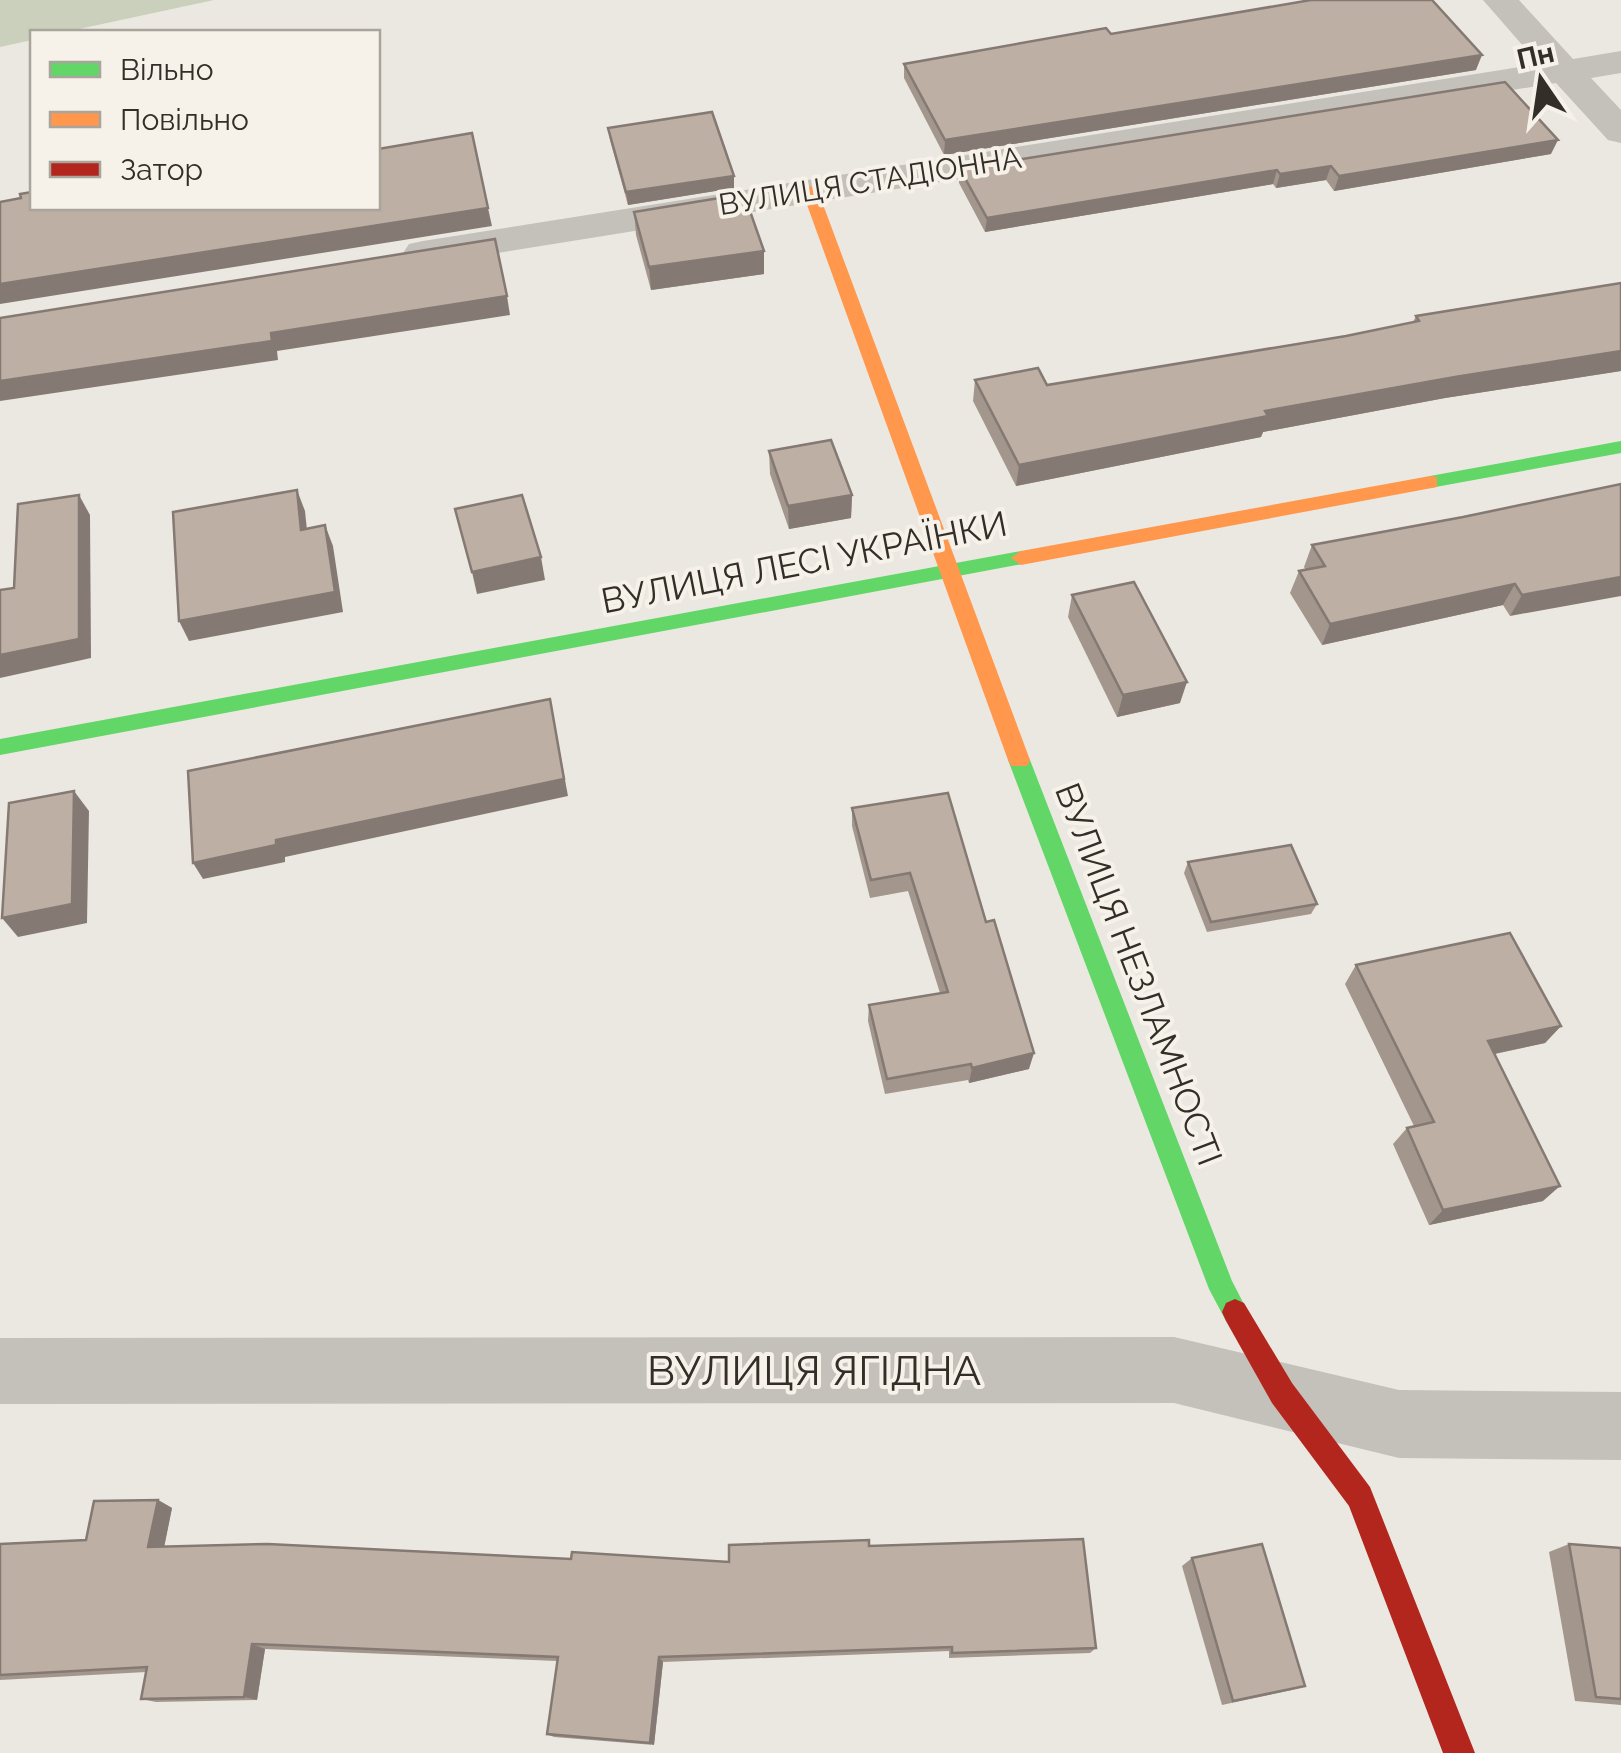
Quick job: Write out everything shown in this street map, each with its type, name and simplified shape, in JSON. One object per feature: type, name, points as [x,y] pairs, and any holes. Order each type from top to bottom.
[{"type":"street","points":[[1500,0],[1621,132]]},
{"type":"street","name":"ВУЛИЦЯ СТАДІОННА","points":[[386,259],[1621,62]]},
{"type":"street","name":"ВУЛИЦЯ НЕЗЛАМНОСТІ","points":[[810,190],[947,571],[1222,1289],[1282,1392],[1360,1497],[1459,1753]]},
{"type":"street","name":"ВУЛИЦЯ ЛЕСІ УКРАЇНКИ","points":[[0,747],[1621,447]]},
{"type":"street","name":"ВУЛИЦЯ ЯГІДНА","points":[[0,1371],[1174,1370],[1282,1392],[1399,1424],[1621,1426]]},
{"type":"green space","points":[[0,0],[214,0],[74,30],[30,30],[30,40],[0,47]]},
{"type":"building","points":[[1311,0],[1432,0],[1482,55],[945,140],[904,64],[1106,28],[1111,34]]},
{"type":"building","points":[[1505,82],[1558,140],[1339,176],[1331,166],[1280,174],[1277,170],[987,218],[960,169]]},
{"type":"building","points":[[712,112],[734,176],[626,192],[608,128]]},
{"type":"building","points":[[472,133],[488,208],[0,284],[0,202],[21,198],[20,194],[30,192],[30,210],[380,210],[380,149]]},
{"type":"building","points":[[744,194],[764,251],[649,267],[634,212]]},
{"type":"building","points":[[495,239],[507,296],[271,333],[272,341],[0,381],[0,318]]},
{"type":"building","points":[[1621,283],[1621,351],[1265,411],[1268,416],[1019,465],[975,380],[1038,368],[1047,385],[1346,336],[1419,321],[1416,316]]},
{"type":"building","points":[[831,440],[852,495],[788,506],[769,451]]},
{"type":"building","points":[[1621,484],[1621,577],[1522,595],[1515,584],[1330,624],[1299,571],[1325,566],[1312,545]]},
{"type":"building","points":[[297,490],[301,530],[325,525],[335,592],[179,621],[173,512]]},
{"type":"building","points":[[79,495],[79,639],[0,655],[0,590],[14,588],[18,504]]},
{"type":"building","points":[[522,495],[541,557],[472,572],[455,509]]},
{"type":"building","points":[[1134,582],[1187,682],[1123,695],[1072,595]]},
{"type":"building","points":[[550,699],[564,779],[276,840],[276,845],[193,863],[188,771]]},
{"type":"building","points":[[74,791],[72,904],[2,918],[9,803]]},
{"type":"building","points":[[948,793],[986,922],[994,920],[1034,1053],[972,1068],[971,1064],[887,1079],[869,1005],[948,992],[910,873],[871,880],[852,808]]},
{"type":"building","points":[[1291,845],[1317,904],[1211,922],[1188,862]]},
{"type":"building","points":[[1510,933],[1561,1026],[1488,1041],[1560,1186],[1443,1210],[1407,1128],[1434,1122],[1356,965]]},
{"type":"building","points":[[158,1500],[148,1547],[268,1544],[571,1559],[572,1552],[729,1562],[729,1545],[869,1540],[869,1546],[1083,1539],[1096,1648],[952,1653],[952,1647],[659,1657],[650,1743],[547,1734],[558,1657],[252,1644],[244,1697],[141,1699],[147,1667],[0,1675],[0,1544],[86,1540],[94,1501]]},
{"type":"building","points":[[1262,1544],[1305,1686],[1233,1701],[1192,1558]]},
{"type":"building","points":[[1569,1544],[1621,1548],[1621,1699],[1596,1697]]},
{"type":"traffic: fast","points":[[1430,482],[1621,447]]},
{"type":"traffic: fast","points":[[0,747],[1021,558]]},
{"type":"traffic: fast","points":[[1019,760],[1222,1289],[1235,1312]]},
{"type":"traffic: slow","points":[[810,191],[1019,760]]},
{"type":"traffic: slow","points":[[1021,558],[1430,482]]},
{"type":"traffic: jam","points":[[1235,1312],[1282,1393],[1360,1497],[1459,1753]]}]
